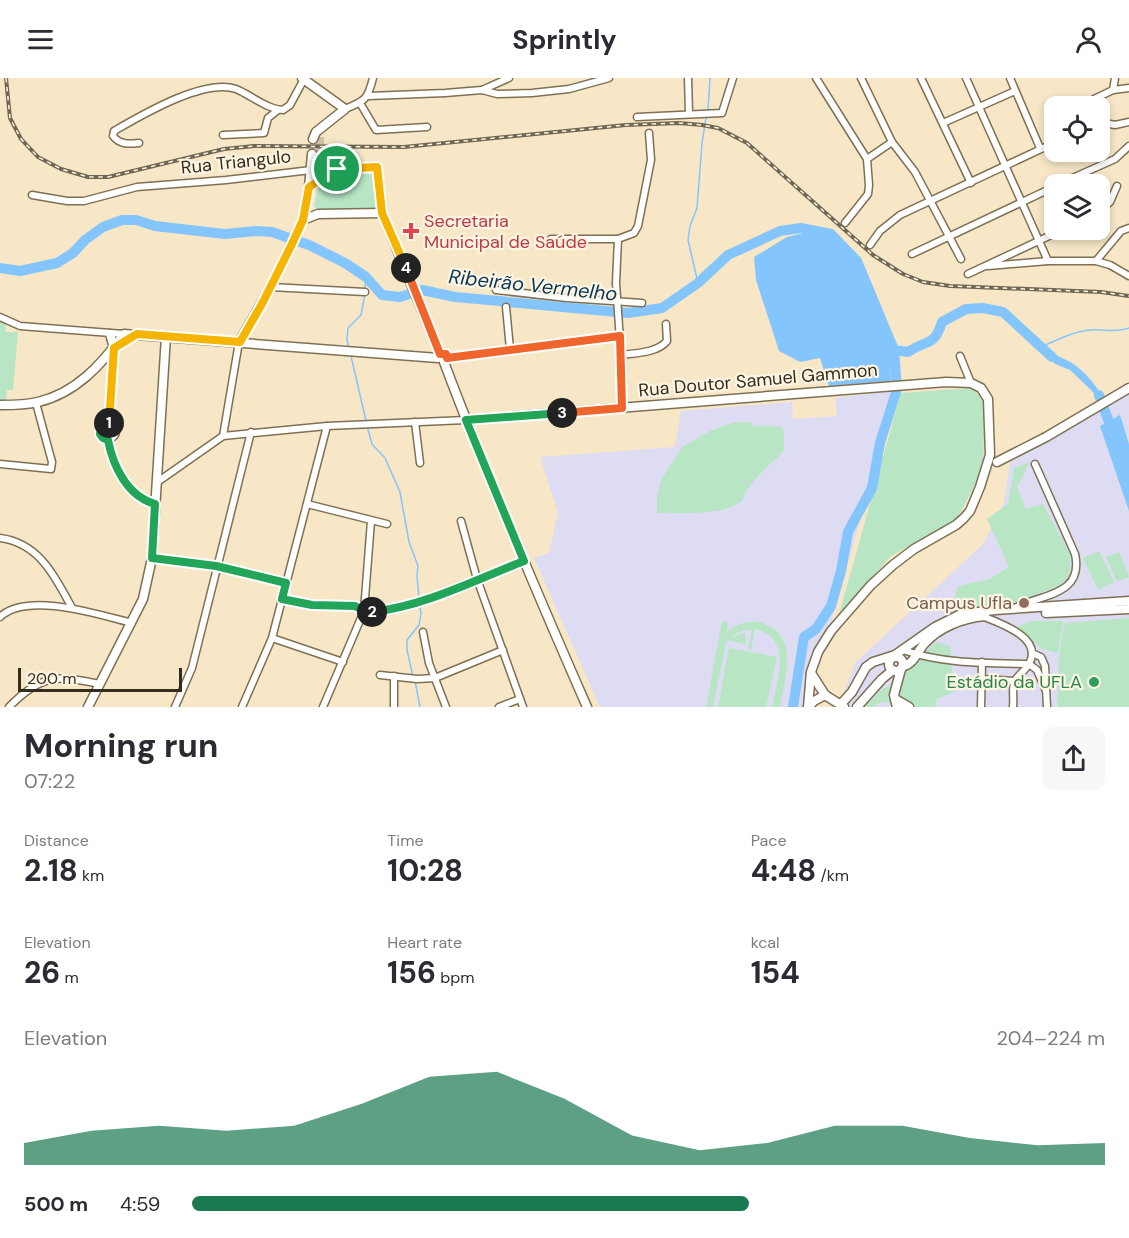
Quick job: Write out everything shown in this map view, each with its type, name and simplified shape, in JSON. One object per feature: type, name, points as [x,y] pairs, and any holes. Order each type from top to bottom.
[{"type":"main road","points":[[303,79],[345,109],[317,135]]},
{"type":"main road","points":[[240,342],[271,287],[301,224],[316,155],[324,167],[337,169]]},
{"type":"main road","points":[[311,170],[377,167],[382,213],[586,707]]},
{"type":"main road","points":[[309,187],[337,169]]},
{"type":"main road","points":[[306,203],[318,214]]},
{"type":"main road","points":[[301,224],[318,214],[382,213]]},
{"type":"main road","points":[[110,334],[113,349]]},
{"type":"main road","points":[[0,405],[36,403],[64,394],[87,378],[124,334],[442,358]]},
{"type":"main road","points":[[113,349],[137,334]]},
{"type":"main road","points":[[88,707],[143,599],[152,558],[166,336]]},
{"type":"main road","points":[[808,707],[811,672],[818,652],[831,631],[871,585],[914,549],[956,525],[964,518],[973,504],[991,463],[988,399],[981,388],[970,383]]},
{"type":"main road","name":"Rua Doutor Samuel Gammon","points":[[466,420],[903,385],[970,383]]},
{"type":"main road","points":[[991,463],[1047,437],[1129,388]]},
{"type":"main road","points":[[811,672],[825,695],[842,706],[866,667],[873,662],[897,654],[941,624],[961,614],[1129,601]]},
{"type":"main road","points":[[857,707],[882,679],[913,662],[924,644],[960,621],[981,616],[1129,609]]},
{"type":"main road","points":[[897,654],[889,665],[899,669]]},
{"type":"main road","points":[[899,669],[895,691],[896,703],[909,707]]},
{"type":"main road","points":[[808,707],[825,695]]},
{"type":"street","points":[[369,96],[373,78]]},
{"type":"street","points":[[345,109],[360,103],[369,96],[482,90],[509,78]]},
{"type":"street","points":[[482,90],[497,94],[532,93],[569,88],[609,78]]},
{"type":"street","points":[[688,78],[689,113]]},
{"type":"street","points":[[637,117],[723,112],[733,78]]},
{"type":"street","points":[[816,78],[867,159],[868,194],[845,222]]},
{"type":"street","points":[[861,78],[892,142],[915,172],[961,259]]},
{"type":"street","points":[[921,78],[972,183]]},
{"type":"street","points":[[966,78],[1048,261]]},
{"type":"street","points":[[1010,78],[1040,148]]},
{"type":"street","points":[[1113,90],[1115,78]]},
{"type":"street","points":[[223,135],[264,133],[268,118],[278,110],[288,107],[303,79]]},
{"type":"street","points":[[139,143],[126,144],[113,136],[114,131],[171,100],[208,88],[234,88],[278,110]]},
{"type":"street","points":[[1100,96],[1113,90],[1129,88]]},
{"type":"street","points":[[943,123],[1015,90]]},
{"type":"street","points":[[360,103],[376,130],[427,127]]},
{"type":"street","points":[[1110,124],[1129,122]]},
{"type":"street","points":[[551,239],[618,238],[634,233],[638,226],[650,169],[649,133]]},
{"type":"street","points":[[867,159],[892,142]]},
{"type":"street","points":[[1081,174],[1114,159],[1129,146]]},
{"type":"street","points":[[870,245],[890,222],[1044,147]]},
{"type":"street","name":"Rua Triangulo","points":[[32,195],[67,201],[84,201],[137,187],[311,170]]},
{"type":"street","points":[[1110,202],[1117,186]]},
{"type":"street","points":[[912,254],[1044,192]]},
{"type":"street","points":[[1096,261],[1121,231],[1127,228]]},
{"type":"street","points":[[618,238],[617,303],[622,408]]},
{"type":"street","points":[[968,274],[1044,238]]},
{"type":"street","points":[[988,266],[1048,261],[1096,261],[1110,265],[1129,276]]},
{"type":"street","points":[[271,287],[365,292]]},
{"type":"street","points":[[496,290],[617,303],[642,303]]},
{"type":"street","points":[[506,307],[510,350]]},
{"type":"street","points":[[0,317],[20,326],[124,334]]},
{"type":"street","points":[[621,355],[665,345],[667,341],[666,324]]},
{"type":"street","points":[[442,358],[620,336]]},
{"type":"street","points":[[223,436],[240,342]]},
{"type":"street","points":[[109,423],[113,349]]},
{"type":"street","points":[[960,356],[970,383]]},
{"type":"street","points":[[0,464],[51,469],[52,462],[36,403]]},
{"type":"street","name":"Rua Doutor Samuel Gammon","points":[[156,483],[223,436],[327,426],[466,420]]},
{"type":"street","points":[[415,422],[420,463]]},
{"type":"street","points":[[109,423],[104,424],[100,431],[101,436],[108,440],[121,477],[145,501],[155,504]]},
{"type":"street","points":[[108,440],[115,436],[116,432],[113,425],[109,423]]},
{"type":"street","points":[[242,707],[272,638],[327,426]]},
{"type":"street","points":[[175,707],[192,668],[251,432]]},
{"type":"street","points":[[1013,609],[1064,589],[1075,575],[1077,561],[1035,464]]},
{"type":"street","points":[[308,504],[387,524]]},
{"type":"street","points":[[323,707],[364,611],[371,521]]},
{"type":"street","points":[[462,521],[477,579],[523,707]]},
{"type":"street","points":[[0,538],[15,540],[38,555],[55,576],[72,608]]},
{"type":"street","points":[[152,558],[216,566],[286,583]]},
{"type":"street","points":[[282,599],[312,605],[355,606],[364,611],[373,612],[406,606],[524,561]]},
{"type":"street","points":[[1044,608],[1047,597]]},
{"type":"street","points":[[0,617],[28,606],[72,608],[132,623]]},
{"type":"street","points":[[981,616],[1017,632],[1032,653],[1029,664],[1014,681],[1013,707]]},
{"type":"street","points":[[423,632],[429,663],[446,707]]},
{"type":"street","points":[[272,638],[343,662]]},
{"type":"street","points":[[380,675],[417,680],[435,678],[503,650]]},
{"type":"street","points":[[1032,653],[1041,657],[1043,661],[1047,707]]},
{"type":"street","points":[[897,654],[1029,664],[1037,670],[1046,691]]},
{"type":"street","points":[[981,707],[982,662]]},
{"type":"street","points":[[394,676],[394,707]]},
{"type":"street","points":[[9,707],[38,684],[56,678],[69,677],[100,684]]},
{"type":"street","points":[[982,679],[1014,681]]},
{"type":"street","points":[[499,707],[520,699]]},
{"type":"shaded area","points":[[891,391],[862,513],[831,624],[818,644],[804,707],[600,707],[534,558],[549,553],[558,513],[540,457],[675,447],[681,411],[792,402],[793,419],[837,416],[835,398]]},
{"type":"shaded area","name":"Campus Ufla","points":[[1129,393],[1129,707],[843,707],[842,697],[855,663],[984,543],[1004,502],[1010,462]]},
{"type":"green space","points":[[365,172],[373,174],[377,210],[321,213],[314,206],[319,183],[329,175]]},
{"type":"green space","points":[[0,321],[5,323],[6,332],[18,332],[13,390],[7,390],[6,401],[0,401]]},
{"type":"green space","points":[[971,388],[985,400],[983,469],[956,521],[891,556],[838,618],[901,393]]},
{"type":"green space","points":[[735,422],[751,422],[752,426],[780,426],[784,431],[784,451],[754,481],[743,500],[736,505],[714,511],[657,513],[657,496],[661,480],[682,447],[710,431]]},
{"type":"green space","points":[[1030,462],[1017,487],[1026,509],[1043,504],[1070,554],[1068,577],[1061,585],[1012,604],[978,607],[948,616],[958,586],[990,579],[1009,567],[987,519],[1008,504],[1014,468]]},
{"type":"green space","points":[[1099,551],[1114,582],[1098,590],[1083,558]]},
{"type":"green space","points":[[1119,552],[1129,577],[1117,582],[1106,557]]},
{"type":"green space","name":"Estádio da UFLA","points":[[1129,618],[1129,707],[1057,707],[1059,657],[1064,623]]},
{"type":"green space","points":[[722,621],[728,622],[727,632],[743,623],[757,622],[774,629],[782,637],[786,647],[787,671],[780,707],[772,707],[779,673],[779,651],[775,641],[767,634],[755,629],[751,650],[748,650],[752,630],[740,632],[730,638],[745,632],[746,645],[729,640],[726,644],[713,707],[706,707]]},
{"type":"green space","points":[[1031,621],[1063,621],[1058,653],[1042,649],[1017,627]]},
{"type":"green space","points":[[936,642],[950,646],[954,692],[937,699],[935,707],[896,707],[891,703],[881,702],[872,707],[864,707],[880,691],[896,681]]},
{"type":"green space","points":[[729,648],[777,657],[766,707],[718,707]]},
{"type":"water","points":[[808,232],[830,237],[851,258],[890,347],[891,381],[829,386],[820,358],[800,362],[779,351],[756,280],[754,257],[787,237]]},
{"type":"water","points":[[1045,347],[1083,371],[1104,399],[1099,402],[1093,392],[1070,370],[1055,364],[1040,349]]},
{"type":"water","points":[[1120,415],[1129,444],[1129,511],[1100,426]]},
{"type":"waterway","points":[[708,110],[710,78]]},
{"type":"waterway","points":[[698,283],[688,240],[690,226],[697,208],[706,118]]},
{"type":"waterway","name":"Ribeirão Vermelho","points":[[0,268],[20,271],[57,263],[73,253],[85,240],[103,227],[122,220],[136,220],[155,226],[225,234],[272,232],[309,245],[345,263],[366,277],[382,295],[400,297],[422,290],[455,297],[628,313],[662,308],[698,283],[728,255],[780,231],[801,228],[831,234],[857,261],[894,350],[908,352],[936,336],[942,322],[966,309],[983,308],[1003,312],[1052,357]]},
{"type":"waterway","points":[[365,289],[366,277]]},
{"type":"waterway","points":[[349,348],[348,328],[361,315],[365,294]]},
{"type":"waterway","points":[[1041,347],[1078,332],[1129,328]]},
{"type":"waterway","name":"Ribeirão Vermelho","points":[[793,707],[804,637],[816,629],[831,606],[841,571],[848,532],[872,488],[880,443],[897,389],[894,350]]},
{"type":"waterway","points":[[351,356],[366,421]]},
{"type":"waterway","name":"Ribeirão Vermelho","points":[[1099,395],[1113,433]]},
{"type":"waterway","points":[[367,426],[372,444],[385,458],[400,492],[409,542],[418,566],[419,598]]},
{"type":"waterway","points":[[413,677],[407,640],[419,625],[421,613],[419,603]]},
{"type":"waterway","points":[[415,681],[420,707]]},
{"type":"tunnel","points":[[320,137],[320,156]]},
{"type":"railway","points":[[6,78],[10,118],[21,139],[38,157],[61,169],[88,177],[108,177],[224,149],[254,146],[404,147],[626,125],[679,123],[718,128],[747,143],[873,255],[903,274],[923,282],[950,286],[1101,292],[1129,296]]},
{"type":"place","name":"Secretaria Municipal de Saúde","points":[[411,231]]},
{"type":"place","name":"Campus Ufla","points":[[1024,603]]},
{"type":"place","name":"Estádio da UFLA","points":[[1094,682]]},
{"type":"route","points":[[377,167],[382,213],[440,354],[446,354],[447,358],[620,336],[622,408],[466,420],[524,561],[421,601],[373,612],[364,611],[355,606],[321,606],[282,599],[286,583],[216,566],[152,558],[155,504],[145,501],[121,477],[108,440],[101,436],[100,431],[104,424],[109,423],[114,363],[112,350],[124,340],[137,334],[240,342],[263,302],[303,220],[309,187],[337,169],[377,167]]}]
